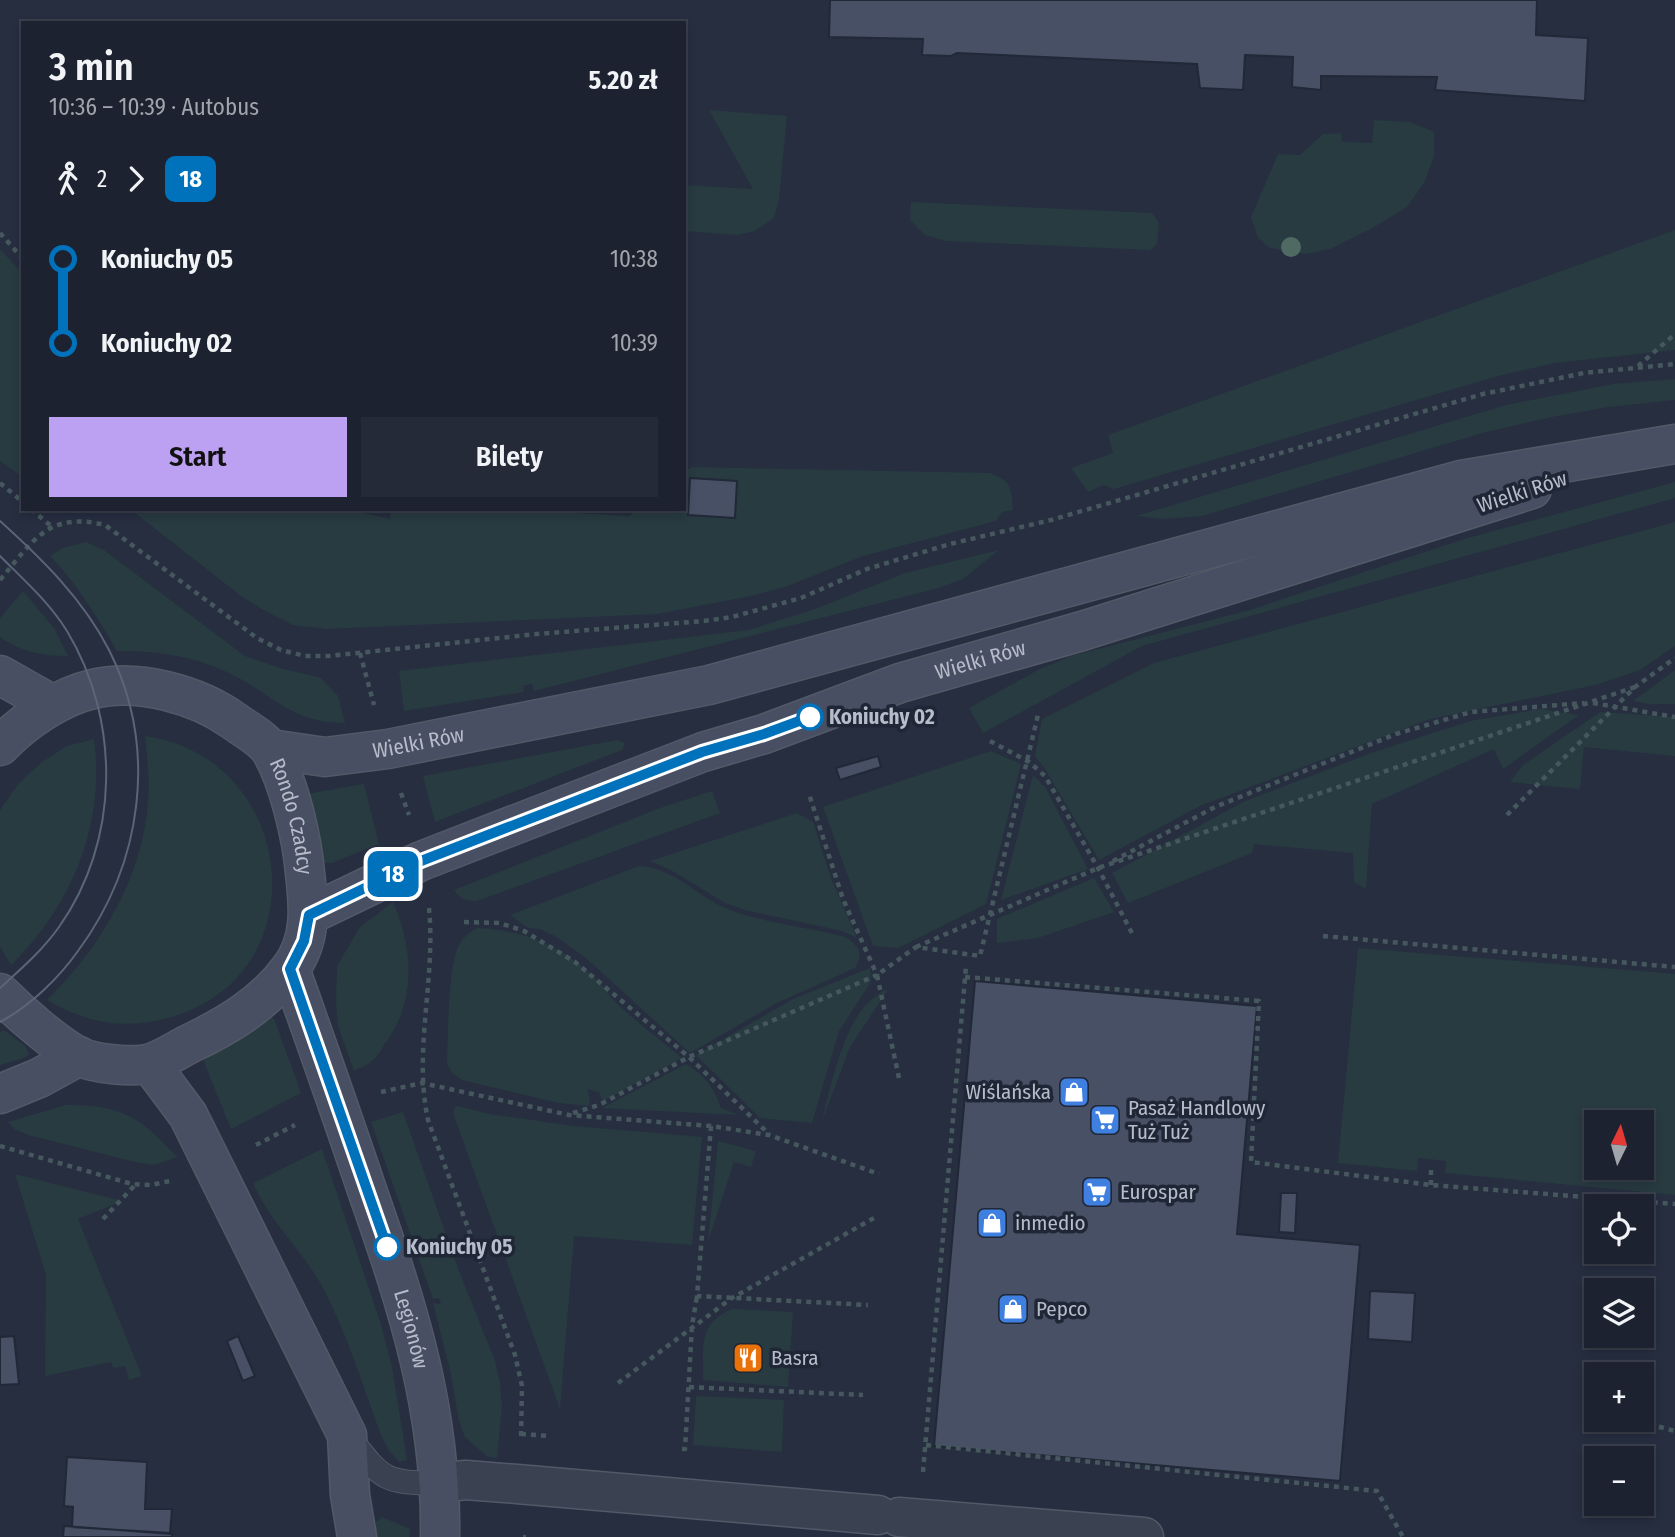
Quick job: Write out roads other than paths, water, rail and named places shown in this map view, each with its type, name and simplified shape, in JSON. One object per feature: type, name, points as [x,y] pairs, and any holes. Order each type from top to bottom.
[{"type":"street","name":"Wielki Rów","points":[[270,749],[325,757],[388,749],[709,685],[1461,480],[1671,445]]},
{"type":"street","name":"Wielki Rów","points":[[309,915],[421,861],[702,752],[764,734],[900,683],[1082,631],[1671,445]]},
{"type":"street","points":[[0,675],[53,705]]},
{"type":"street","name":"Rondo Czadcy","points":[[0,746],[14,732],[53,705],[93,689],[124,685],[168,691],[225,714],[270,749],[290,801],[303,850],[309,915],[304,941],[290,969],[258,1003],[224,1028],[150,1064],[117,1065],[79,1056],[0,993]]},
{"type":"street","name":"Legionów","points":[[290,969],[403,1294],[429,1395],[438,1483],[440,1537]]},
{"type":"street","points":[[0,1094],[39,1078],[79,1056]]},
{"type":"street","points":[[150,1064],[188,1115],[347,1435],[350,1495],[357,1537]]},
{"type":"street","points":[[438,1483],[466,1480],[517,1483],[1144,1537]]},
{"type":"lane","points":[[347,1435],[372,1466],[388,1479],[410,1483],[438,1483]]},
{"type":"tram line","points":[[0,521],[60,581],[99,631],[125,688],[134,727],[138,766],[136,805],[129,844],[117,881],[100,917],[62,972],[33,1000],[0,1022]]},
{"type":"tram line","points":[[0,556],[52,610],[67,631],[85,666],[97,703],[104,742],[106,780],[103,819],[94,857],[79,893],[46,944],[0,988]]},
{"type":"place","name":"Koniuchy 02","points":[[810,717]]},
{"type":"place","name":"Wiślańska","points":[[1074,1092]]},
{"type":"place","name":"Pasaż Handlowy Tuż Tuż","points":[[1105,1120]]},
{"type":"place","name":"Eurospar","points":[[1097,1192]]},
{"type":"place","name":"inmedio","points":[[992,1223]]},
{"type":"place","name":"Koniuchy 05","points":[[387,1247]]},
{"type":"place","name":"Pepco","points":[[1013,1309]]},
{"type":"place","name":"Basra","points":[[748,1358]]}]
